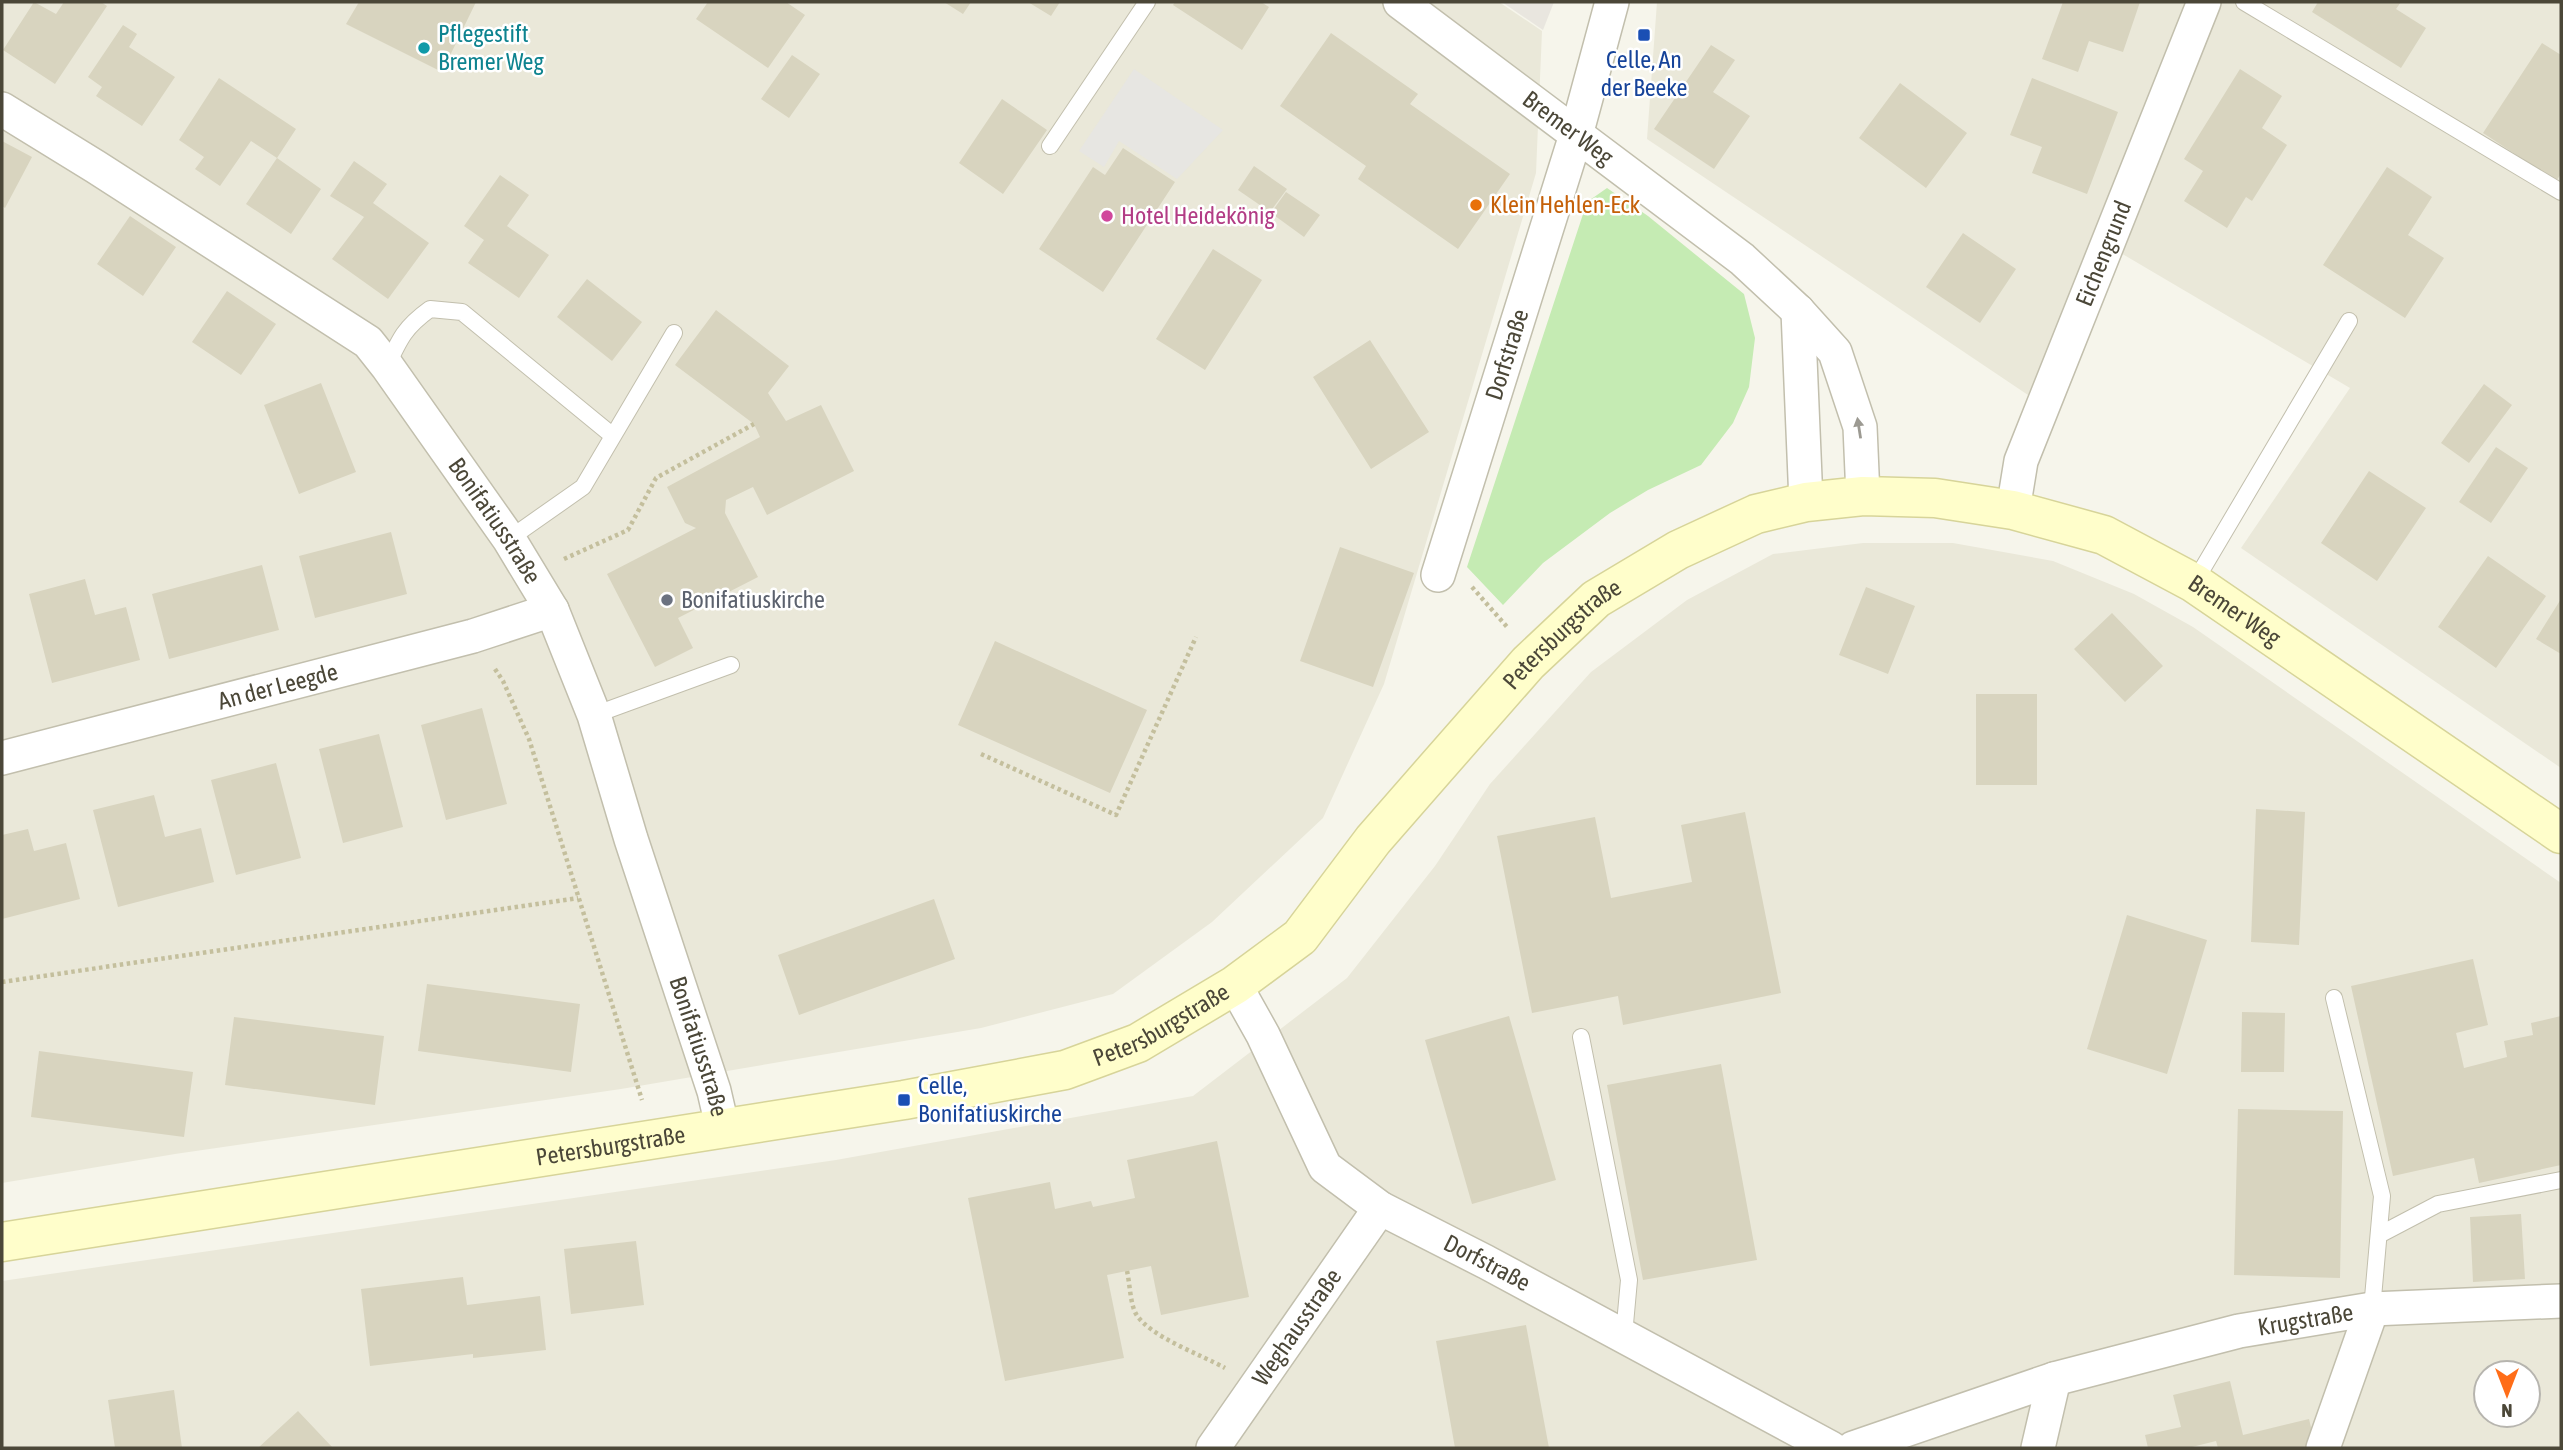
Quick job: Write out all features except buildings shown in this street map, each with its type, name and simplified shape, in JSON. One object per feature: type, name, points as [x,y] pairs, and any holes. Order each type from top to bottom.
[{"type":"main road","name":"Bremer Weg","points":[[1806,502],[1863,496],[1935,498],[2013,510],[2104,535],[2194,583],[2561,834]]},
{"type":"main road","name":"Petersburgstraße","points":[[2,1242],[723,1130],[967,1089],[1065,1070],[1138,1043],[1236,985],[1300,937],[1374,840],[1534,657],[1597,599],[1678,550],[1756,514],[1806,502]]},
{"type":"street","name":"Bremer Weg","points":[[1400,2],[1742,259],[1798,311],[1835,352],[1860,426],[1863,496]]},
{"type":"street","name":"Dorfstraße","points":[[1441,565],[1576,135],[1612,2]]},
{"type":"street","name":"Eichengrund","points":[[2013,510],[2021,461],[2204,2]]},
{"type":"street","name":"Bonifatiusstraße","points":[[2,109],[368,342],[387,366],[509,539],[552,610],[594,715],[631,839],[714,1091],[723,1130]]},
{"type":"street","points":[[1798,311],[1806,502]]},
{"type":"street","name":"An der Leegde","points":[[2,758],[473,636],[552,610]]},
{"type":"street","name":"Dorfstraße","points":[[1236,985],[1263,1035],[1325,1167],[1380,1208],[1624,1335],[1831,1448]]},
{"type":"street","name":"Weghausstraße","points":[[1213,1448],[1380,1208]]},
{"type":"street","name":"Krugstraße","points":[[1853,1448],[2054,1379],[2239,1331],[2372,1309],[2561,1301]]},
{"type":"street","points":[[2323,1448],[2372,1309]]},
{"type":"street","points":[[2038,1448],[2054,1379]]},
{"type":"lane","points":[[1051,146],[1147,2]]},
{"type":"lane","points":[[2244,2],[2561,192]]},
{"type":"lane","points":[[387,366],[410,323],[430,309],[461,312],[614,436]]},
{"type":"lane","points":[[2194,583],[2349,321]]},
{"type":"lane","points":[[509,539],[583,487],[674,333]]},
{"type":"lane","points":[[594,715],[731,665]]},
{"type":"lane","points":[[2334,998],[2382,1196],[2372,1309]]},
{"type":"lane","points":[[1581,1037],[1629,1280],[1624,1335]]},
{"type":"lane","points":[[2379,1235],[2438,1204],[2561,1180]]},
{"type":"path","points":[[530,574],[628,530],[656,478],[754,424]]},
{"type":"path","points":[[1441,565],[1534,657]]},
{"type":"path","points":[[473,636],[503,681],[528,739],[643,1103],[641,1143]]},
{"type":"path","points":[[981,754],[1116,814],[1196,637]]},
{"type":"path","points":[[2,982],[578,898]]},
{"type":"path","points":[[1127,1271],[1136,1313],[1161,1336],[1195,1352]]},
{"type":"shaded area","points":[[2,2],[1499,2],[1542,31],[1536,173],[1384,684],[1323,818],[1212,922],[1113,994],[981,1028],[621,1089],[175,1154],[2,1183]]},
{"type":"shaded area","points":[[1502,2],[1554,2],[1543,30]]},
{"type":"shaded area","points":[[1657,2],[2561,2],[2561,768],[2241,548],[2350,388],[2097,239],[2028,395],[1647,139]]},
{"type":"shaded area","points":[[1134,69],[1223,130],[1177,179],[1119,141],[1104,167],[1079,151]]},
{"type":"shaded area","points":[[1863,543],[1953,543],[2053,561],[2134,594],[2193,627],[2561,883],[2561,1448],[2,1448],[2,1281],[836,1160],[1193,1096],[1347,978],[1435,866],[1490,784],[1591,672],[1687,600],[1773,554]]},
{"type":"green space","points":[[1607,188],[1648,216],[1744,294],[1755,338],[1749,387],[1733,423],[1701,465],[1648,490],[1610,513],[1543,563],[1503,605],[1467,567],[1587,202]]},
{"type":"place","name":"Celle, An der Beeke","points":[[1644,35]]},
{"type":"place","name":"Pflegestift Bremer Weg","points":[[424,48]]},
{"type":"place","name":"Klein Hehlen-Eck","points":[[1476,205]]},
{"type":"place","name":"Hotel Heidekönig","points":[[1107,216]]},
{"type":"place","name":"Bonifatiuskirche","points":[[667,600]]},
{"type":"place","name":"Celle, Bonifatiuskirche","points":[[904,1100]]}]
